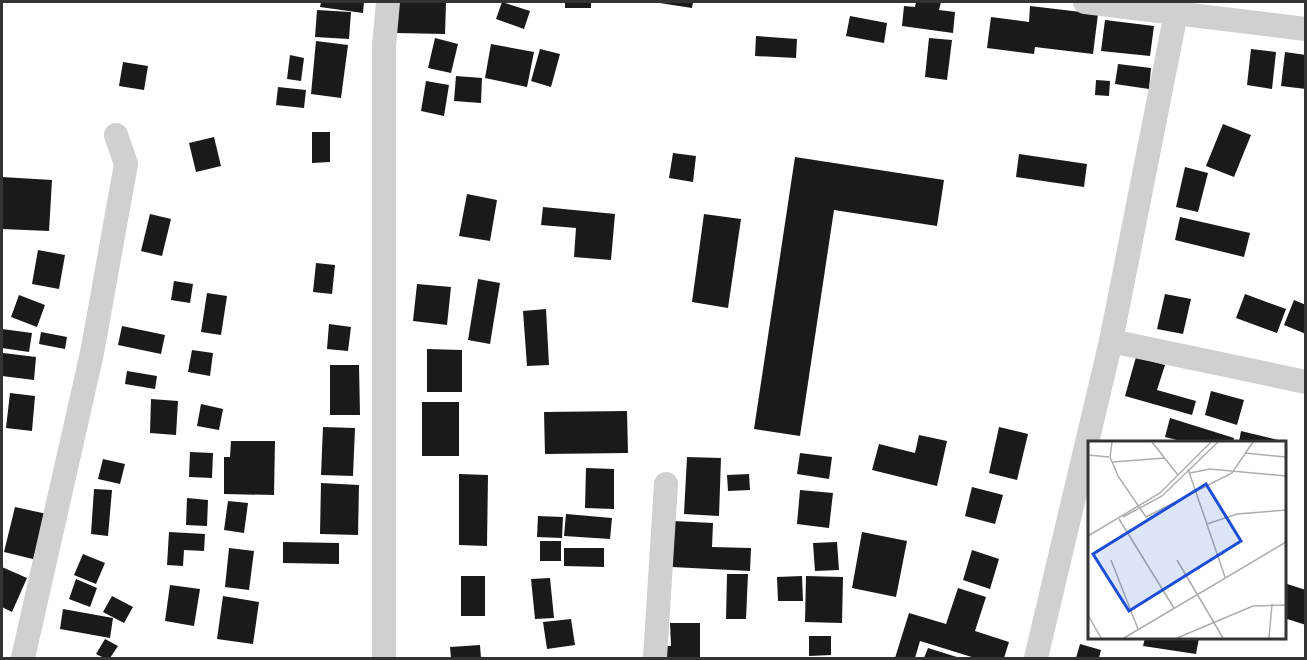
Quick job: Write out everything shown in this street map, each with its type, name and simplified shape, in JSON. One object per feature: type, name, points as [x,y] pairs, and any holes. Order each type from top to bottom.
[{"type":"street","points":[[384,658],[384,46],[388,2]]},
{"type":"street","points":[[1085,2],[1178,7],[1305,29]]},
{"type":"street","points":[[1036,658],[1111,341],[1178,7]]},
{"type":"street","points":[[23,658],[92,353],[122,187],[126,164],[116,135]]},
{"type":"street","points":[[1111,341],[1305,382]]},
{"type":"street","points":[[656,658],[666,484]]},
{"type":"building","points":[[321,2],[364,2],[363,13],[320,7]]},
{"type":"building","points":[[397,2],[446,2],[445,34],[396,33]]},
{"type":"building","points":[[502,2],[530,11],[524,29],[496,19]]},
{"type":"building","points":[[565,2],[591,2],[591,8],[565,8]]},
{"type":"building","points":[[653,2],[693,2],[692,8]]},
{"type":"building","points":[[916,2],[941,2],[939,10],[955,12],[953,33],[902,26],[904,6],[915,7]]},
{"type":"building","points":[[1030,6],[1098,14],[1093,54],[1035,47],[1034,54],[987,48],[991,17],[1029,22]]},
{"type":"building","points":[[317,10],[351,12],[349,39],[315,37]]},
{"type":"building","points":[[850,16],[887,23],[884,43],[846,36]]},
{"type":"building","points":[[1105,20],[1154,26],[1150,56],[1101,51]]},
{"type":"building","points":[[756,36],[797,39],[796,58],[755,56]]},
{"type":"building","points":[[435,38],[458,44],[451,73],[428,68]]},
{"type":"building","points":[[929,38],[952,40],[947,80],[925,77]]},
{"type":"building","points":[[316,41],[348,45],[341,98],[311,94]]},
{"type":"building","points":[[491,44],[534,52],[527,87],[485,78]]},
{"type":"building","points":[[540,49],[560,54],[551,87],[531,81]]},
{"type":"building","points":[[1251,49],[1276,52],[1272,89],[1247,85]]},
{"type":"building","points":[[1285,52],[1306,55],[1306,89],[1281,86]]},
{"type":"building","points":[[290,55],[304,58],[301,81],[287,79]]},
{"type":"building","points":[[123,62],[148,66],[144,90],[119,86]]},
{"type":"building","points":[[1118,64],[1151,68],[1149,89],[1115,84]]},
{"type":"building","points":[[456,76],[482,78],[481,103],[454,101]]},
{"type":"building","points":[[1096,80],[1110,81],[1109,96],[1095,95]]},
{"type":"building","points":[[426,81],[449,85],[444,116],[421,111]]},
{"type":"building","points":[[278,87],[306,90],[304,108],[276,105]]},
{"type":"building","points":[[1223,124],[1251,135],[1234,177],[1206,166]]},
{"type":"building","points":[[312,132],[330,132],[330,162],[312,163]]},
{"type":"building","points":[[214,137],[221,166],[196,172],[189,143]]},
{"type":"building","points":[[673,153],[696,156],[693,182],[669,178]]},
{"type":"building","points":[[1019,154],[1087,164],[1084,187],[1016,177]]},
{"type":"building","points":[[795,157],[944,180],[937,226],[834,210],[800,436],[754,429]]},
{"type":"building","points":[[1185,167],[1208,173],[1198,212],[1176,207]]},
{"type":"building","points":[[2,177],[52,180],[49,231],[2,229]]},
{"type":"building","points":[[467,194],[497,200],[490,241],[459,236]]},
{"type":"building","points":[[543,207],[615,214],[611,260],[574,257],[576,228],[541,225]]},
{"type":"building","points":[[150,214],[171,219],[162,256],[141,251]]},
{"type":"building","points":[[704,214],[741,219],[728,308],[692,302]]},
{"type":"building","points":[[1180,217],[1250,233],[1244,257],[1175,240]]},
{"type":"building","points":[[38,250],[65,255],[59,289],[32,284]]},
{"type":"building","points":[[316,263],[335,265],[332,294],[313,292]]},
{"type":"building","points":[[478,279],[500,283],[490,344],[468,340]]},
{"type":"building","points":[[174,281],[193,284],[190,303],[171,300]]},
{"type":"building","points":[[417,284],[451,287],[447,325],[413,321]]},
{"type":"building","points":[[207,293],[227,296],[221,335],[201,332]]},
{"type":"building","points":[[1165,294],[1191,299],[1183,334],[1157,329]]},
{"type":"building","points":[[1245,294],[1286,309],[1277,333],[1236,318]]},
{"type":"building","points":[[19,295],[45,305],[37,327],[11,317]]},
{"type":"building","points":[[1294,300],[1306,305],[1306,334],[1284,325]]},
{"type":"building","points":[[546,309],[549,365],[527,366],[523,311]]},
{"type":"building","points":[[329,324],[351,327],[348,351],[327,349]]},
{"type":"building","points":[[122,326],[165,335],[161,354],[118,345]]},
{"type":"building","points":[[2,329],[32,333],[29,352],[2,348]]},
{"type":"building","points":[[41,332],[67,337],[65,349],[39,344]]},
{"type":"building","points":[[427,349],[462,350],[462,392],[427,392]]},
{"type":"building","points":[[192,350],[213,353],[210,376],[188,372]]},
{"type":"building","points":[[3,353],[36,357],[34,380],[2,376]]},
{"type":"building","points":[[1136,357],[1165,365],[1157,390],[1196,401],[1192,415],[1125,396]]},
{"type":"building","points":[[330,365],[359,365],[360,415],[330,415]]},
{"type":"building","points":[[127,371],[157,376],[155,389],[125,384]]},
{"type":"building","points":[[1211,391],[1244,400],[1237,425],[1205,415]]},
{"type":"building","points":[[10,393],[35,396],[32,431],[6,428]]},
{"type":"building","points":[[151,399],[178,401],[176,435],[150,433]]},
{"type":"building","points":[[422,402],[459,402],[459,456],[422,456]]},
{"type":"building","points":[[201,404],[223,409],[219,430],[197,426]]},
{"type":"building","points":[[627,411],[628,453],[545,454],[544,412]]},
{"type":"building","points":[[1170,418],[1234,438],[1233,441],[1181,441],[1165,437]]},
{"type":"building","points":[[323,427],[355,428],[353,476],[321,475]]},
{"type":"building","points":[[999,427],[1028,434],[1017,480],[989,473]]},
{"type":"building","points":[[1241,431],[1278,440],[1278,441],[1239,441]]},
{"type":"building","points":[[919,435],[947,441],[937,486],[872,470],[879,444],[915,453]]},
{"type":"building","points":[[231,441],[275,441],[274,495],[224,494],[224,457],[230,457]]},
{"type":"building","points":[[190,452],[213,453],[212,478],[189,477]]},
{"type":"building","points":[[800,453],[832,457],[829,479],[797,474]]},
{"type":"building","points":[[687,457],[721,458],[719,516],[684,514]]},
{"type":"building","points":[[103,459],[125,464],[120,484],[98,479]]},
{"type":"building","points":[[586,468],[614,469],[614,509],[585,508]]},
{"type":"building","points":[[459,474],[488,475],[487,546],[459,545]]},
{"type":"building","points":[[749,474],[750,490],[728,491],[727,475]]},
{"type":"building","points":[[321,483],[359,485],[358,535],[320,534]]},
{"type":"building","points":[[972,487],[1003,495],[995,524],[965,516]]},
{"type":"building","points":[[94,489],[112,490],[108,536],[91,534]]},
{"type":"building","points":[[800,490],[833,493],[829,528],[797,524]]},
{"type":"building","points":[[187,498],[208,500],[207,526],[186,525]]},
{"type":"building","points":[[228,501],[248,503],[244,533],[224,530]]},
{"type":"building","points":[[15,507],[47,514],[37,560],[4,552]]},
{"type":"building","points":[[566,514],[612,518],[610,539],[564,536]]},
{"type":"building","points":[[538,516],[563,517],[562,538],[537,537]]},
{"type":"building","points":[[673,521],[713,523],[712,547],[751,548],[750,571],[672,567]]},
{"type":"building","points":[[169,532],[205,534],[204,551],[184,550],[183,566],[167,565]]},
{"type":"building","points":[[862,532],[907,541],[896,597],[852,588]]},
{"type":"building","points":[[540,541],[561,541],[561,561],[540,561]]},
{"type":"building","points":[[283,542],[339,543],[339,564],[283,563]]},
{"type":"building","points":[[837,542],[839,570],[815,571],[813,543]]},
{"type":"building","points":[[229,548],[254,551],[249,590],[225,587]]},
{"type":"building","points":[[564,548],[604,548],[604,567],[564,566]]},
{"type":"building","points":[[972,550],[999,559],[990,589],[963,580]]},
{"type":"building","points":[[83,554],[105,563],[96,584],[74,575]]},
{"type":"building","points":[[2,567],[27,578],[12,612],[2,607]]},
{"type":"building","points":[[727,574],[748,574],[746,619],[726,619]]},
{"type":"building","points":[[461,576],[485,576],[485,616],[461,616]]},
{"type":"building","points":[[802,576],[803,601],[778,601],[777,577]]},
{"type":"building","points":[[806,576],[843,577],[842,623],[805,622]]},
{"type":"building","points":[[550,578],[554,618],[535,619],[531,579]]},
{"type":"building","points":[[76,579],[97,588],[90,607],[69,599]]},
{"type":"building","points":[[1286,584],[1306,590],[1306,625],[1286,619]]},
{"type":"building","points":[[170,585],[200,589],[194,626],[165,621]]},
{"type":"building","points":[[958,588],[986,597],[975,631],[1009,642],[1004,658],[975,658],[920,641],[915,658],[895,658],[909,613],[946,624]]},
{"type":"building","points":[[112,596],[133,607],[124,623],[103,612]]},
{"type":"building","points":[[223,596],[259,602],[253,644],[217,639]]},
{"type":"building","points":[[63,609],[113,618],[110,638],[60,629]]},
{"type":"building","points":[[571,619],[575,645],[547,649],[543,622]]},
{"type":"building","points":[[670,623],[700,623],[700,658],[663,658],[663,646],[671,646]]},
{"type":"building","points":[[809,636],[831,636],[831,655],[809,656]]},
{"type":"building","points":[[105,639],[118,646],[110,658],[96,654]]},
{"type":"building","points":[[1145,639],[1199,639],[1196,654],[1143,646]]},
{"type":"building","points":[[1080,644],[1101,650],[1099,658],[1076,658]]},
{"type":"building","points":[[480,645],[481,658],[451,658],[450,647]]},
{"type":"building","points":[[928,648],[960,658],[924,658]]}]
